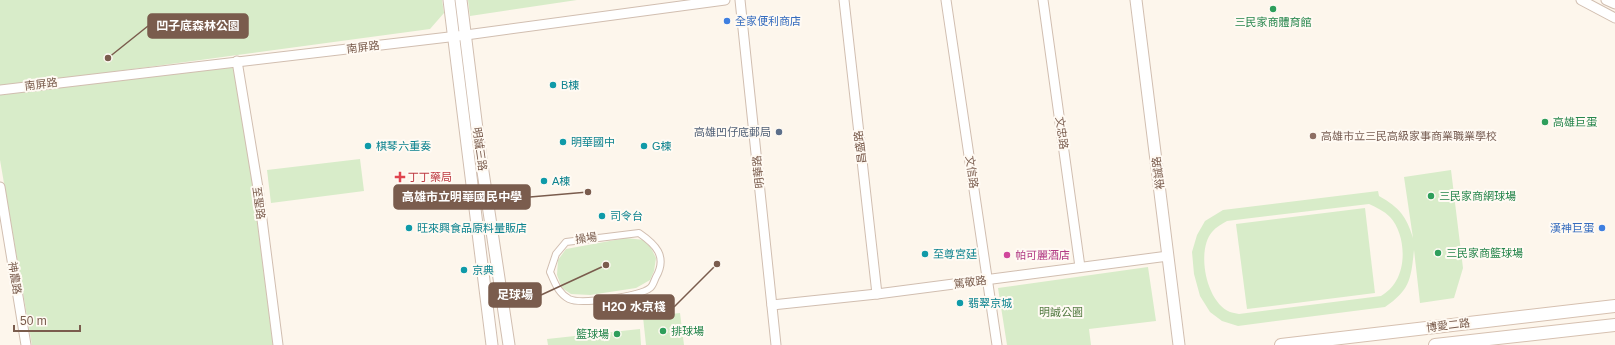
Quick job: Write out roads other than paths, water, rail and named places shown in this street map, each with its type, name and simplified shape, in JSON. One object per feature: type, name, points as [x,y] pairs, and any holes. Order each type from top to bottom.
[{"type":"main road","name":"博愛二路","points":[[1281,345],[1615,306]]},
{"type":"main road","name":"博愛二路","points":[[1435,345],[1615,325]]},
{"type":"street","name":"明誠三路","points":[[449,0],[492,345]]},
{"type":"street","name":"明誠三路","points":[[461,0],[479,145],[509,345]]},
{"type":"street","name":"南屏路","points":[[0,90],[466,35],[725,0]]},
{"type":"street","name":"明華路","points":[[740,0],[776,345]]},
{"type":"street","name":"昌盛路","points":[[844,0],[877,294]]},
{"type":"street","name":"文信路","points":[[946,0],[997,345]]},
{"type":"street","name":"文忠路","points":[[1043,0],[1080,267]]},
{"type":"street","name":"裕誠路","points":[[1136,0],[1179,345]]},
{"type":"street","points":[[1581,0],[1615,18]]},
{"type":"street","points":[[1606,0],[1615,4]]},
{"type":"street","name":"至聖路","points":[[237,61],[258,188],[278,345]]},
{"type":"street","name":"神農路","points":[[0,187],[3,228],[26,345]]},
{"type":"street","name":"操場","points":[[639,232],[652,242],[660,256],[658,274],[650,288],[641,293],[588,301],[571,300],[560,292],[550,272],[556,254],[566,242],[598,237],[639,232]]},
{"type":"street","name":"篤敬路","points":[[772,305],[877,294],[1168,256]]},
{"type":"place","name":"三民家商體育館","points":[[1273,9]]},
{"type":"place","name":"全家便利商店","points":[[727,21]]},
{"type":"place","name":"凹子底森林公園","points":[[108,58]]},
{"type":"place","name":"B棟","points":[[553,85]]},
{"type":"place","name":"高雄巨蛋","points":[[1545,122]]},
{"type":"place","name":"高雄凹仔底郵局","points":[[779,132]]},
{"type":"place","name":"高雄市立三民高級家事商業職業學校","points":[[1313,136]]},
{"type":"place","name":"明華國中","points":[[563,142]]},
{"type":"place","name":"棋琴六重奏","points":[[368,146]]},
{"type":"place","name":"G棟","points":[[644,146]]},
{"type":"place","name":"丁丁藥局","points":[[400,177]]},
{"type":"place","name":"A棟","points":[[544,181]]},
{"type":"place","name":"高雄市立明華國民中學","points":[[588,192]]},
{"type":"place","name":"三民家商網球場","points":[[1431,196]]},
{"type":"place","name":"司令台","points":[[602,216]]},
{"type":"place","name":"旺來興食品原料量販店","points":[[409,228]]},
{"type":"place","name":"漢神巨蛋","points":[[1602,228]]},
{"type":"place","name":"三民家商籃球場","points":[[1438,253]]},
{"type":"place","name":"至尊宮廷","points":[[925,254]]},
{"type":"place","name":"帕可麗酒店","points":[[1007,255]]},
{"type":"place","name":"H2O 水京棧","points":[[717,264]]},
{"type":"place","name":"足球場","points":[[606,265]]},
{"type":"place","name":"京典","points":[[464,270]]},
{"type":"place","name":"翡翠京城","points":[[960,303]]},
{"type":"place","name":"排球場","points":[[663,331]]},
{"type":"place","name":"籃球場","points":[[617,334]]},
{"type":"park label","name":"明誠公園","points":[[1061,312]]}]
